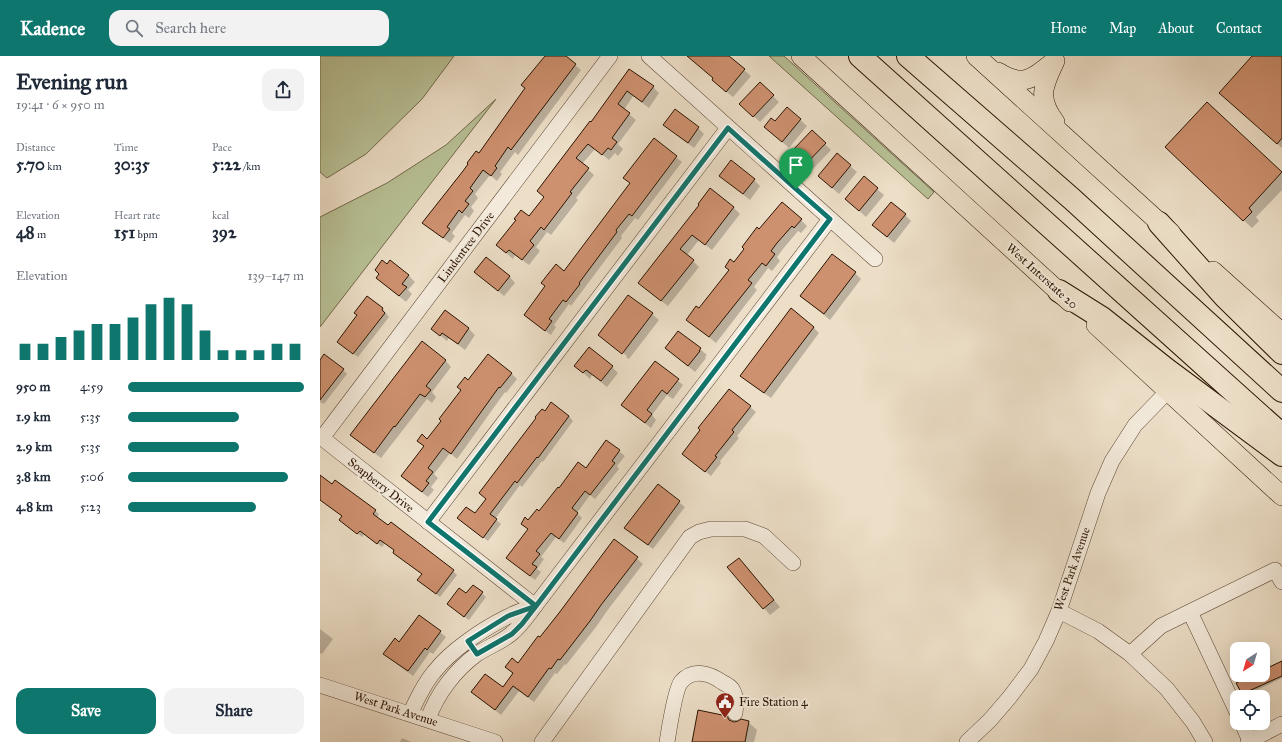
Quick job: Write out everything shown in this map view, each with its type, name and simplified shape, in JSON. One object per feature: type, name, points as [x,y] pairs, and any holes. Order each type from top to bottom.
[{"type":"highway","points":[[860,56],[1282,435]]},
{"type":"highway","points":[[908,56],[1072,199],[1282,391]]},
{"type":"highway","points":[[1160,223],[1225,297],[1282,353]]},
{"type":"highway","points":[[1059,291],[1102,318],[1166,369],[1282,455]]},
{"type":"main road","name":"West Interstate 20","points":[[801,56],[1282,496]]},
{"type":"main road","points":[[981,60],[1002,75],[1014,80],[1025,80],[1036,76],[1057,58]]},
{"type":"main road","points":[[1057,58],[1046,80],[1043,93],[1048,112],[1067,139]]},
{"type":"main road","points":[[981,60],[1281,331]]},
{"type":"street","name":"Lindentree Drive","points":[[322,438],[610,56]]},
{"type":"street","points":[[649,56],[876,259]]},
{"type":"street","points":[[428,522],[728,128]]},
{"type":"street","points":[[428,719],[432,709],[451,680],[463,666],[477,654],[512,634],[522,624],[830,219]]},
{"type":"street","name":"West Park Avenue","points":[[967,742],[1010,698],[1031,669],[1046,641],[1059,611],[1098,493],[1112,461],[1135,425],[1168,391]]},
{"type":"street","name":"Soapberry Drive","points":[[322,438],[536,606]]},
{"type":"street","points":[[542,742],[690,537],[699,532],[711,529],[745,529],[764,536],[793,563]]},
{"type":"street","points":[[1130,654],[1162,626],[1275,570],[1282,582]]},
{"type":"street","points":[[410,714],[421,692],[433,673],[444,660],[468,641],[508,616],[536,606]]},
{"type":"street","points":[[1059,611],[1098,631],[1130,654],[1168,689],[1193,722],[1205,742]]},
{"type":"street","points":[[1190,612],[1230,697]]},
{"type":"street","points":[[468,641],[477,654]]},
{"type":"street","points":[[667,742],[680,682],[690,675],[700,672],[714,676],[732,688],[736,697],[735,713]]},
{"type":"street","name":"West Park Avenue","points":[[320,685],[495,742]]},
{"type":"street","points":[[1245,730],[1249,741],[1268,737],[1282,724]]},
{"type":"green space","points":[[320,56],[454,56],[422,99],[366,154],[327,178],[320,172]]},
{"type":"green space","points":[[769,56],[784,56],[934,192],[928,199]]},
{"type":"green space","points":[[496,99],[320,327],[320,217],[387,183],[446,145]]},
{"type":"building","points":[[545,56],[566,56],[576,64],[511,150],[508,147],[495,166],[497,168],[491,176],[483,170],[470,188],[473,191],[465,201],[469,204],[462,213],[459,210],[447,227],[450,229],[443,238],[422,223],[463,171],[476,151],[479,153],[525,88],[521,85]]},
{"type":"building","points":[[687,56],[729,56],[745,69],[726,92],[712,80],[713,78]]},
{"type":"building","points":[[1252,56],[1282,56],[1282,138],[1277,144],[1219,93]]},
{"type":"building","points":[[629,69],[654,86],[642,102],[627,91],[618,104],[630,113],[612,138],[617,142],[611,150],[608,148],[602,155],[588,144],[576,158],[589,168],[570,192],[572,193],[544,230],[541,227],[530,241],[534,245],[522,260],[509,250],[506,253],[496,245],[516,220],[514,219],[521,210],[529,216],[544,197],[537,191],[590,121],[591,122]]},
{"type":"building","points":[[760,82],[774,95],[753,117],[739,104]]},
{"type":"building","points":[[1207,102],[1282,172],[1249,208],[1252,212],[1243,221],[1165,147]]},
{"type":"building","points":[[787,107],[801,119],[782,142],[764,127],[771,118],[775,121]]},
{"type":"building","points":[[675,109],[699,127],[688,143],[663,125]]},
{"type":"building","points":[[812,130],[826,143],[805,165],[791,152]]},
{"type":"building","points":[[654,138],[677,156],[632,216],[629,214],[616,230],[617,232],[566,302],[563,300],[549,319],[552,321],[545,331],[524,315],[545,286],[541,283],[556,264],[564,271],[630,183],[623,178]]},
{"type":"building","points":[[837,153],[851,165],[832,188],[818,176]]},
{"type":"building","points":[[731,160],[755,179],[743,194],[719,176]]},
{"type":"building","points":[[864,176],[878,188],[859,211],[845,199]]},
{"type":"building","points":[[710,188],[734,207],[705,245],[692,235],[680,249],[694,260],[661,301],[638,283],[699,205],[698,204]]},
{"type":"building","points":[[782,202],[802,219],[794,228],[792,226],[777,243],[771,251],[775,254],[766,266],[762,263],[748,280],[752,283],[709,337],[686,320],[696,306],[699,308],[729,270],[725,267],[730,259],[734,262],[744,249],[742,247],[757,227],[759,229]]},
{"type":"building","points":[[891,202],[906,214],[887,237],[872,225]]},
{"type":"building","points":[[832,254],[856,272],[824,314],[800,296]]},
{"type":"building","points":[[486,257],[510,276],[498,291],[474,272]]},
{"type":"building","points":[[382,260],[387,264],[390,260],[409,275],[402,284],[407,287],[399,296],[376,278],[379,274],[375,270]]},
{"type":"building","points":[[628,295],[653,313],[622,354],[598,335]]},
{"type":"building","points":[[367,296],[383,308],[382,310],[385,313],[353,354],[337,342],[357,315],[354,313]]},
{"type":"building","points":[[791,308],[814,327],[764,393],[740,376]]},
{"type":"building","points":[[445,310],[469,328],[458,344],[442,333],[440,336],[431,329]]},
{"type":"building","points":[[678,331],[701,348],[688,366],[665,348]]},
{"type":"building","points":[[422,341],[446,360],[426,386],[431,390],[425,397],[420,394],[374,453],[350,435]]},
{"type":"building","points":[[589,347],[613,366],[601,381],[586,370],[583,373],[574,366]]},
{"type":"building","points":[[324,354],[344,369],[320,400],[320,360]]},
{"type":"building","points":[[488,354],[512,373],[500,388],[499,387],[451,454],[443,448],[428,468],[433,472],[426,481],[429,483],[422,492],[401,476],[424,446],[417,441],[422,434],[427,439],[441,421],[439,419],[461,390],[457,387],[465,377],[468,380]]},
{"type":"building","points":[[655,361],[679,379],[667,394],[662,390],[647,410],[652,414],[645,423],[621,405]]},
{"type":"building","points":[[729,389],[751,406],[732,430],[734,432],[715,456],[717,457],[705,472],[682,454],[700,430],[698,428]]},
{"type":"building","points":[[551,402],[569,416],[538,458],[537,457],[517,483],[515,481],[490,514],[497,519],[483,538],[457,518],[466,507],[475,513],[486,499],[479,493],[536,418],[535,417],[542,409],[545,411]]},
{"type":"building","points":[[606,440],[620,450],[612,461],[615,463],[590,495],[585,491],[572,508],[578,513],[559,539],[551,533],[536,551],[540,554],[532,564],[537,567],[530,576],[506,558],[528,529],[521,524],[525,517],[528,520],[537,509],[539,511],[558,487],[559,488],[578,462],[586,468]]},
{"type":"building","points":[[320,475],[332,484],[335,480],[376,510],[373,514],[388,525],[391,522],[454,570],[436,594],[417,580],[422,574],[393,553],[394,550],[380,540],[377,544],[360,531],[357,534],[339,520],[342,516],[320,500]]},
{"type":"building","points":[[658,484],[680,501],[648,545],[624,528]]},
{"type":"building","points":[[614,539],[638,557],[560,660],[558,659],[551,669],[549,668],[528,697],[513,686],[495,710],[471,692],[485,674],[503,687],[513,673],[505,667],[512,658],[518,663],[538,636],[540,637],[559,613]]},
{"type":"building","points":[[739,558],[774,600],[763,609],[727,567]]},
{"type":"building","points":[[473,585],[483,592],[464,617],[447,604],[459,588],[466,593]]},
{"type":"building","points":[[419,615],[441,631],[427,650],[425,648],[408,671],[383,654],[395,638],[399,642]]},
{"type":"building","points":[[1282,661],[1282,676],[1270,681],[1270,667]]},
{"type":"building","points":[[1269,682],[1251,690],[1240,690],[1236,683]]},
{"type":"building","points":[[698,710],[727,716],[729,720],[734,722],[741,719],[749,721],[745,742],[692,742]]},
{"type":"place","name":"Fire Station 4","points":[[725,719]]},
{"type":"route","points":[[796,189],[728,128],[428,522],[536,606],[508,616],[468,641],[477,654],[512,634],[522,624],[536,606],[830,219],[796,189]]}]
